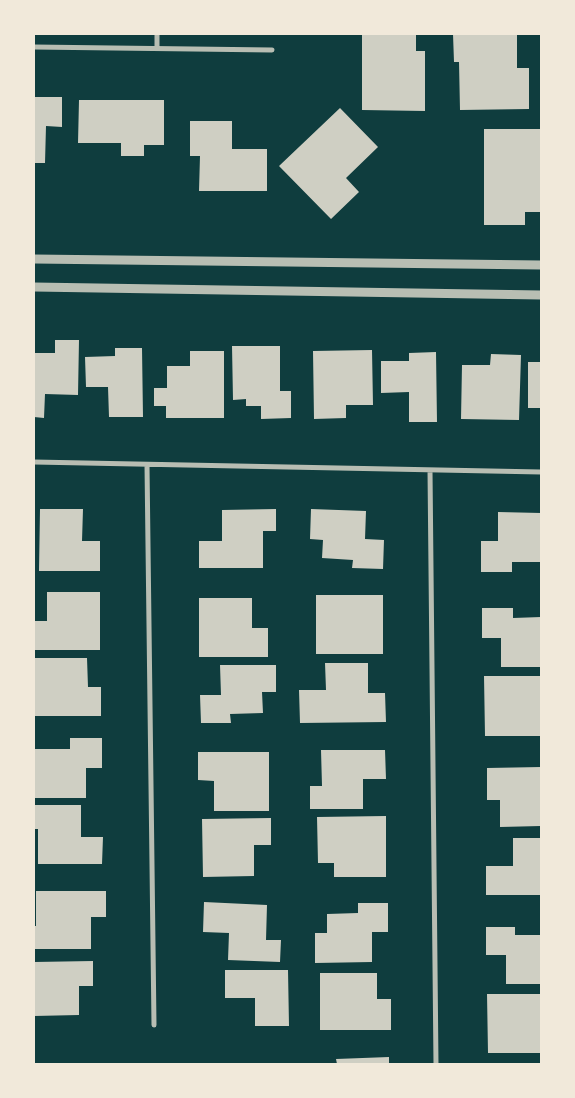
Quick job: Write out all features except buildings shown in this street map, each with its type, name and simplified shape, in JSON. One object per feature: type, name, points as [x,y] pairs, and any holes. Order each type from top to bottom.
[{"type":"street","points":[[157,34],[157,48]]},
{"type":"street","points":[[34,47],[272,50]]},
{"type":"street","points":[[34,259],[541,265]]},
{"type":"street","points":[[34,287],[541,295]]},
{"type":"street","points":[[34,462],[147,466],[541,472]]},
{"type":"street","points":[[147,466],[154,1025]]},
{"type":"street","points":[[430,470],[436,1064]]}]
